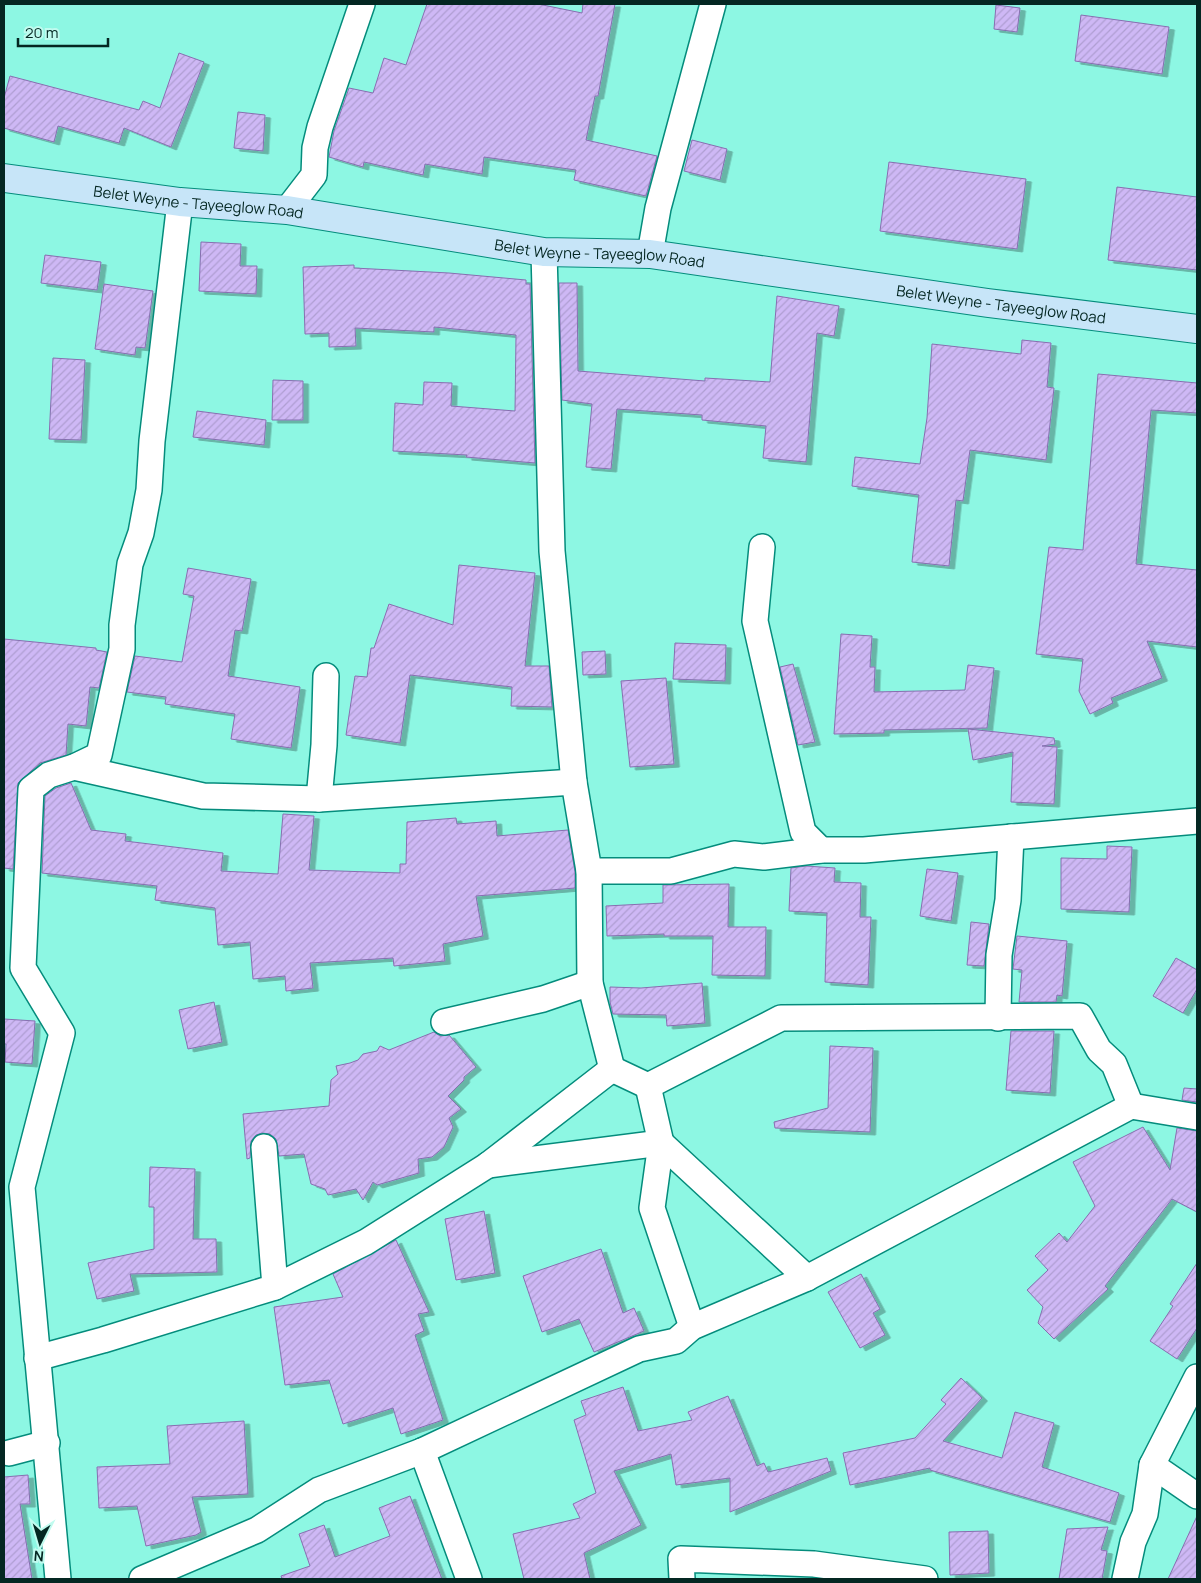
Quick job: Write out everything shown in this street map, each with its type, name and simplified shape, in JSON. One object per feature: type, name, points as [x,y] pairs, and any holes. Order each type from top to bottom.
[{"type":"main road","name":"Belet Weyne - Tayeeglow Road","points":[[4,178],[180,202],[287,210],[544,252],[650,254],[988,302],[1197,329]]},
{"type":"street","points":[[287,210],[314,175],[315,148],[320,127],[362,4]]},
{"type":"street","points":[[650,254],[658,208],[712,4]]},
{"type":"street","points":[[58,1579],[22,1187],[62,1033],[13,970],[31,789],[48,775],[74,768],[99,755],[122,649],[122,625],[130,564],[141,533],[149,490],[152,441],[180,202]]},
{"type":"street","points":[[544,252],[552,551],[574,782],[589,871],[590,983],[612,1069]]},
{"type":"street","points":[[762,547],[755,621],[802,832],[821,850]]},
{"type":"street","points":[[319,799],[324,745],[326,676]]},
{"type":"street","points":[[74,768],[203,796],[319,799],[574,782]]},
{"type":"street","points":[[589,871],[671,871],[734,854],[764,857],[821,850],[864,850],[1197,821]]},
{"type":"street","points":[[998,1018],[999,955],[1008,900],[1011,837]]},
{"type":"street","points":[[444,1022],[543,999],[590,983]]},
{"type":"street","points":[[648,1086],[781,1018],[1080,1016],[1099,1050],[1114,1064],[1131,1106]]},
{"type":"street","points":[[37,1358],[103,1340],[274,1287],[366,1242],[488,1165],[612,1069]]},
{"type":"street","points":[[612,1069],[648,1086]]},
{"type":"street","points":[[648,1086],[660,1143],[652,1208],[692,1327]]},
{"type":"street","points":[[142,1579],[257,1530],[319,1490],[422,1451],[639,1349],[676,1341],[692,1327],[807,1278],[1131,1106],[1197,1117]]},
{"type":"street","points":[[488,1165],[660,1143],[807,1278]]},
{"type":"street","points":[[264,1147],[274,1287]]},
{"type":"street","points":[[1126,1579],[1133,1542],[1144,1514],[1152,1465],[1197,1377]]},
{"type":"street","points":[[9,1452],[47,1443]]},
{"type":"street","points":[[422,1451],[469,1579]]},
{"type":"street","points":[[1152,1465],[1197,1496]]},
{"type":"street","points":[[682,1579],[680,1560],[814,1564],[925,1579]]},
{"type":"building","points":[[427,4],[538,4],[582,13],[583,4],[615,4],[598,96],[595,96],[586,140],[657,156],[646,196],[574,180],[576,170],[484,157],[482,174],[425,164],[423,175],[364,162],[363,167],[329,157],[334,131],[349,88],[373,93],[384,58],[406,65]]},
{"type":"building","points":[[996,5],[1020,8],[1017,32],[994,29]]},
{"type":"building","points":[[1081,15],[1169,27],[1162,74],[1075,61]]},
{"type":"building","points":[[179,53],[204,62],[171,147],[124,128],[119,143],[58,126],[54,142],[4,128],[4,98],[10,76],[139,110],[143,101],[160,108]]},
{"type":"building","points":[[238,112],[265,115],[263,151],[234,148]]},
{"type":"building","points":[[692,140],[727,149],[720,180],[684,171]]},
{"type":"building","points":[[889,162],[1026,179],[1017,249],[880,231]]},
{"type":"building","points":[[1117,187],[1197,197],[1197,270],[1108,260]]},
{"type":"building","points":[[201,242],[241,244],[240,266],[257,266],[256,294],[199,291]]},
{"type":"building","points":[[45,255],[101,262],[97,290],[41,283]]},
{"type":"building","points":[[354,265],[354,268],[449,273],[526,280],[526,284],[530,284],[535,463],[466,457],[467,455],[393,451],[395,403],[423,405],[424,382],[452,383],[451,406],[515,411],[516,335],[434,327],[434,332],[355,328],[356,346],[329,347],[329,333],[305,334],[303,267]]},
{"type":"building","points":[[559,283],[577,283],[578,371],[705,381],[705,378],[770,382],[777,296],[839,306],[834,336],[817,333],[806,462],[763,458],[766,426],[702,420],[702,415],[617,409],[611,469],[586,467],[592,404],[562,400]]},
{"type":"building","points":[[104,284],[153,291],[145,348],[136,347],[135,355],[95,349]]},
{"type":"building","points":[[1022,340],[1051,343],[1047,387],[1054,388],[1046,460],[970,450],[963,501],[956,500],[949,566],[912,562],[919,495],[852,486],[855,457],[920,464],[927,418],[932,344],[1021,354]]},
{"type":"building","points":[[53,358],[85,360],[81,440],[49,439]]},
{"type":"building","points":[[1098,374],[1197,383],[1197,413],[1151,410],[1136,564],[1197,570],[1197,647],[1147,641],[1162,678],[1111,698],[1113,703],[1090,714],[1079,691],[1083,659],[1036,654],[1049,547],[1083,550]]},
{"type":"building","points":[[273,380],[303,381],[303,420],[272,420]]},
{"type":"building","points":[[197,411],[266,420],[264,445],[193,437]]},
{"type":"building","points":[[459,565],[535,573],[525,666],[549,666],[552,707],[511,706],[512,687],[410,675],[400,743],[346,735],[355,676],[367,677],[371,648],[374,648],[389,604],[453,625]]},
{"type":"building","points":[[188,568],[251,579],[242,631],[235,630],[228,676],[300,687],[291,748],[231,739],[235,714],[165,704],[166,697],[127,692],[135,656],[182,662],[194,596],[183,594]]},
{"type":"building","points":[[841,634],[872,636],[870,667],[875,667],[874,692],[965,690],[968,665],[994,668],[987,728],[884,730],[884,733],[834,734]]},
{"type":"building","points":[[4,639],[96,648],[96,650],[107,652],[99,688],[90,687],[86,726],[68,724],[66,755],[40,763],[18,783],[13,869],[4,868]]},
{"type":"building","points":[[675,643],[726,645],[725,681],[673,679]]},
{"type":"building","points":[[605,651],[606,674],[583,675],[582,652]]},
{"type":"building","points":[[793,664],[815,742],[798,745],[780,667]]},
{"type":"building","points":[[666,678],[674,764],[630,767],[621,681]]},
{"type":"building","points":[[968,729],[1054,738],[1055,744],[1042,746],[1057,747],[1054,804],[1011,802],[1013,752],[973,760]]},
{"type":"building","points":[[71,783],[91,830],[126,834],[125,841],[223,853],[221,871],[278,874],[283,814],[314,816],[309,870],[400,873],[400,864],[406,864],[407,822],[456,818],[457,824],[496,821],[497,836],[568,830],[575,872],[575,888],[476,896],[483,936],[443,944],[445,961],[394,966],[393,958],[310,963],[313,988],[286,991],[285,976],[253,979],[250,942],[218,945],[215,908],[155,900],[157,886],[42,873],[45,796],[56,788]]},
{"type":"building","points":[[1107,846],[1132,847],[1129,912],[1061,909],[1061,858],[1107,859]]},
{"type":"building","points":[[806,866],[835,868],[834,882],[861,883],[860,917],[871,917],[868,985],[825,982],[827,913],[789,911],[791,868]]},
{"type":"building","points":[[927,869],[958,873],[951,921],[920,916]]},
{"type":"building","points":[[729,884],[728,927],[766,927],[765,976],[712,975],[713,936],[664,936],[664,934],[607,936],[606,906],[663,903],[663,885]]},
{"type":"building","points":[[971,922],[989,924],[984,966],[967,965]]},
{"type":"building","points":[[1017,936],[1067,941],[1062,996],[1057,995],[1056,1002],[1019,1002],[1022,970],[1013,969]]},
{"type":"building","points":[[1176,958],[1197,970],[1197,989],[1183,1013],[1153,996]]},
{"type":"building","points":[[702,983],[705,1023],[667,1026],[666,1015],[613,1014],[610,1002],[610,987],[641,988]]},
{"type":"building","points":[[214,1002],[222,1042],[188,1049],[179,1010]]},
{"type":"building","points":[[4,1019],[35,1021],[32,1064],[5,1062]]},
{"type":"building","points":[[1011,1031],[1054,1031],[1050,1093],[1006,1090]]},
{"type":"building","points":[[434,1032],[440,1036],[449,1035],[476,1067],[464,1077],[464,1080],[448,1096],[461,1109],[449,1118],[453,1127],[444,1147],[432,1157],[418,1159],[419,1173],[377,1185],[373,1182],[363,1200],[356,1189],[328,1195],[325,1189],[311,1184],[304,1154],[279,1156],[276,1139],[270,1134],[262,1133],[256,1135],[251,1141],[250,1158],[247,1159],[243,1114],[329,1106],[331,1080],[338,1074],[336,1066],[358,1060],[363,1054],[377,1051],[380,1046],[389,1050]]},
{"type":"building","points":[[830,1046],[873,1048],[870,1132],[775,1128],[774,1122],[828,1108]]},
{"type":"building","points":[[1184,1088],[1197,1089],[1197,1102],[1182,1100]]},
{"type":"building","points":[[1143,1127],[1170,1170],[1177,1128],[1197,1131],[1197,1212],[1172,1199],[1105,1286],[1108,1289],[1054,1339],[1038,1323],[1043,1307],[1027,1290],[1048,1270],[1035,1256],[1059,1233],[1067,1242],[1095,1206],[1073,1162]]},
{"type":"building","points":[[150,1167],[195,1169],[193,1239],[216,1239],[217,1272],[130,1274],[134,1291],[97,1299],[88,1263],[154,1249],[154,1207],[149,1207]]},
{"type":"building","points":[[484,1211],[495,1273],[456,1280],[445,1219]]},
{"type":"building","points":[[396,1240],[429,1312],[418,1314],[424,1331],[415,1335],[443,1420],[401,1434],[393,1408],[343,1424],[329,1380],[285,1385],[274,1307],[343,1297],[333,1274]]},
{"type":"building","points":[[601,1249],[623,1313],[634,1308],[644,1331],[594,1352],[579,1319],[542,1332],[523,1276]]},
{"type":"building","points":[[1197,1263],[1197,1328],[1177,1359],[1150,1341],[1173,1306],[1170,1304]]},
{"type":"building","points":[[861,1274],[880,1309],[873,1313],[885,1335],[860,1348],[828,1292]]},
{"type":"building","points":[[961,1378],[982,1398],[943,1441],[1002,1458],[1015,1412],[1054,1423],[1042,1467],[1119,1493],[1110,1522],[930,1470],[930,1468],[850,1485],[843,1453],[915,1438],[946,1404],[941,1400]]},
{"type":"building","points":[[623,1387],[638,1431],[692,1420],[688,1412],[728,1396],[757,1466],[764,1463],[768,1472],[827,1458],[831,1471],[730,1512],[730,1478],[676,1485],[671,1454],[614,1471],[641,1525],[584,1553],[590,1579],[524,1579],[513,1534],[580,1518],[573,1504],[596,1493],[574,1420],[586,1415],[581,1401]]},
{"type":"building","points":[[244,1421],[248,1494],[192,1497],[201,1532],[196,1535],[146,1546],[137,1506],[99,1508],[97,1467],[170,1464],[167,1426]]},
{"type":"building","points":[[28,1475],[30,1504],[20,1504],[32,1579],[4,1579],[4,1477]]},
{"type":"building","points":[[410,1496],[442,1579],[282,1579],[281,1576],[310,1566],[299,1534],[324,1525],[335,1557],[390,1536],[379,1508]]},
{"type":"building","points":[[1197,1516],[1197,1579],[1168,1579]]},
{"type":"building","points":[[1108,1527],[1101,1550],[1107,1551],[1102,1579],[1059,1579],[1067,1529]]},
{"type":"building","points":[[988,1531],[989,1573],[950,1575],[949,1532]]}]
